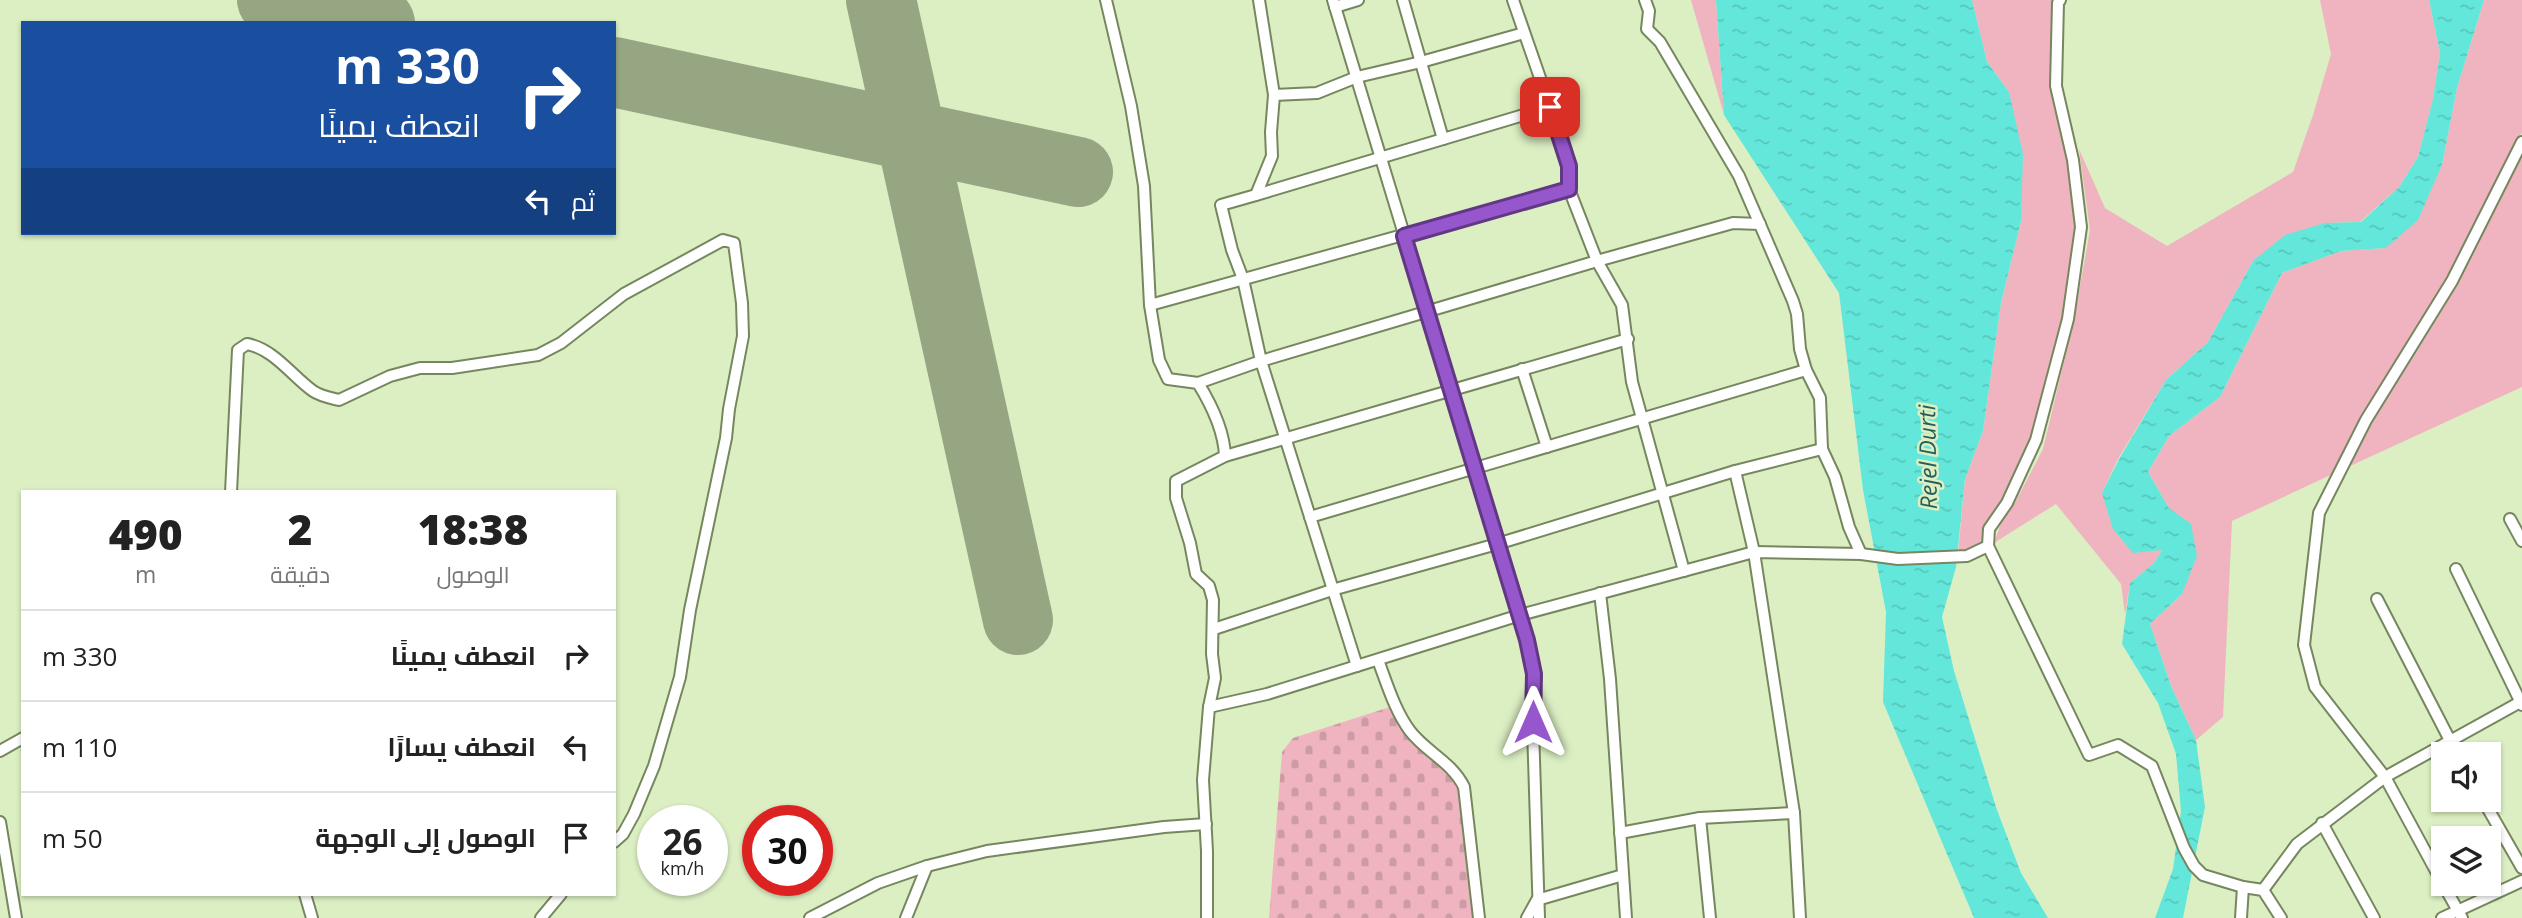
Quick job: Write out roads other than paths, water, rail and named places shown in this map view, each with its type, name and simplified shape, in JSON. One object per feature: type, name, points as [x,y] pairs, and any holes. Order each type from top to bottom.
[{"type":"street","points":[[1107,0],[1131,106],[1144,186],[1150,305],[1159,360],[1168,379],[1198,383],[1261,361],[1597,261],[1733,223],[1760,224]]},
{"type":"street","points":[[1256,195],[1272,156],[1270,132],[1273,95],[1259,0]]},
{"type":"street","points":[[1359,0],[1334,3],[1426,313],[1520,615],[1534,674],[1539,918]]},
{"type":"street","points":[[1403,0],[1443,139]]},
{"type":"street","points":[[1513,0],[1567,158],[1569,189],[1597,261],[1622,305],[1632,382],[1684,571]]},
{"type":"street","points":[[1645,0],[1649,11],[1647,29],[1660,42],[1739,176],[1796,308],[1800,349],[1820,398],[1822,449],[1835,477],[1849,527],[1861,554]]},
{"type":"street","points":[[2060,0],[2056,86],[2073,160],[2081,228],[2068,319],[2036,440],[2007,503],[1989,529],[1988,547],[2090,755],[2118,745],[2152,766],[2184,848],[2194,866],[2203,875],[2263,890],[2281,918]]},
{"type":"street","points":[[1273,95],[1317,93],[1357,77],[1524,33]]},
{"type":"street","points":[[1357,667],[1261,361],[1243,279],[1232,250],[1221,205],[1550,107]]},
{"type":"street","points":[[2431,862],[2385,777],[2315,687],[2304,645],[2319,513],[2366,420],[2452,281],[2522,142]]},
{"type":"street","points":[[1150,305],[1569,189]]},
{"type":"street","points":[[231,490],[238,350],[247,344],[258,346],[315,393],[339,401],[390,376],[420,368],[452,368],[538,355],[561,343],[624,294],[723,240],[734,243],[742,303],[743,336],[726,438],[690,610],[680,677],[654,766],[619,832]]},
{"type":"street","points":[[1207,918],[1203,780],[1209,707],[1215,678],[1212,654],[1213,600],[1209,586],[1196,574],[1190,543],[1175,498],[1176,481],[1225,456],[1628,338]]},
{"type":"street","points":[[1522,369],[1546,447]]},
{"type":"street","points":[[1310,517],[1807,370]]},
{"type":"street","points":[[1198,383],[1220,427],[1225,456]]},
{"type":"street","points":[[1214,629],[1332,590],[1497,544],[1735,471],[1822,449]]},
{"type":"street","points":[[1735,471],[1754,552],[1794,813],[1800,918]]},
{"type":"street","points":[[2510,519],[2522,541]]},
{"type":"street","points":[[1209,707],[1267,694],[1520,615],[1754,552],[1861,554],[1898,559],[1968,556],[1988,547]]},
{"type":"street","points":[[2377,599],[2450,742],[2521,703],[2456,569]]},
{"type":"street","points":[[1600,593],[1610,679],[1626,918]]},
{"type":"street","points":[[1378,660],[1397,710],[1411,733],[1450,767],[1464,787],[1479,918]]},
{"type":"street","points":[[0,751],[21,739]]},
{"type":"street","points":[[2263,890],[2297,844],[2322,823],[2385,777],[2431,752]]},
{"type":"street","points":[[2490,812],[2522,868]]},
{"type":"street","points":[[1620,833],[1700,818],[1794,813]]},
{"type":"street","points":[[1700,818],[1710,918]]},
{"type":"street","points":[[0,822],[16,918]]},
{"type":"street","points":[[2322,823],[2374,918]]},
{"type":"street","points":[[810,918],[878,883],[928,866],[987,851],[1164,827],[1206,824]]},
{"type":"street","points":[[906,918],[928,866]]},
{"type":"street","points":[[1527,918],[1537,900],[1623,875]]},
{"type":"street","points":[[2442,918],[2460,914],[2522,881]]},
{"type":"street","points":[[2241,918],[2243,887]]},
{"type":"street","points":[[306,896],[312,918]]},
{"type":"street","points":[[541,918],[559,896]]},
{"type":"street","points":[[2450,896],[2460,914]]},
{"type":"water","name":"Rejel Durti","points":[[1716,0],[1972,0],[1987,62],[2009,92],[2023,154],[2021,221],[2001,303],[1983,431],[1965,479],[1956,567],[1942,617],[1954,671],[1997,810],[2021,873],[2048,918],[1974,918],[1883,702],[1886,612],[1863,490],[1839,293],[1724,115]]},
{"type":"water","points":[[2429,0],[2484,0],[2457,88],[2442,165],[2418,220],[2386,248],[2341,251],[2282,273],[2220,397],[2169,436],[2148,472],[2169,508],[2191,524],[2197,556],[2182,594],[2150,624],[2171,686],[2196,740],[2205,807],[2183,918],[2155,918],[2173,869],[2181,811],[2176,754],[2158,703],[2122,644],[2130,583],[2154,563],[2162,550],[2133,553],[2113,529],[2102,493],[2166,380],[2208,342],[2253,261],[2285,235],[2325,223],[2361,222],[2399,187],[2418,157],[2433,99],[2440,53]]}]
